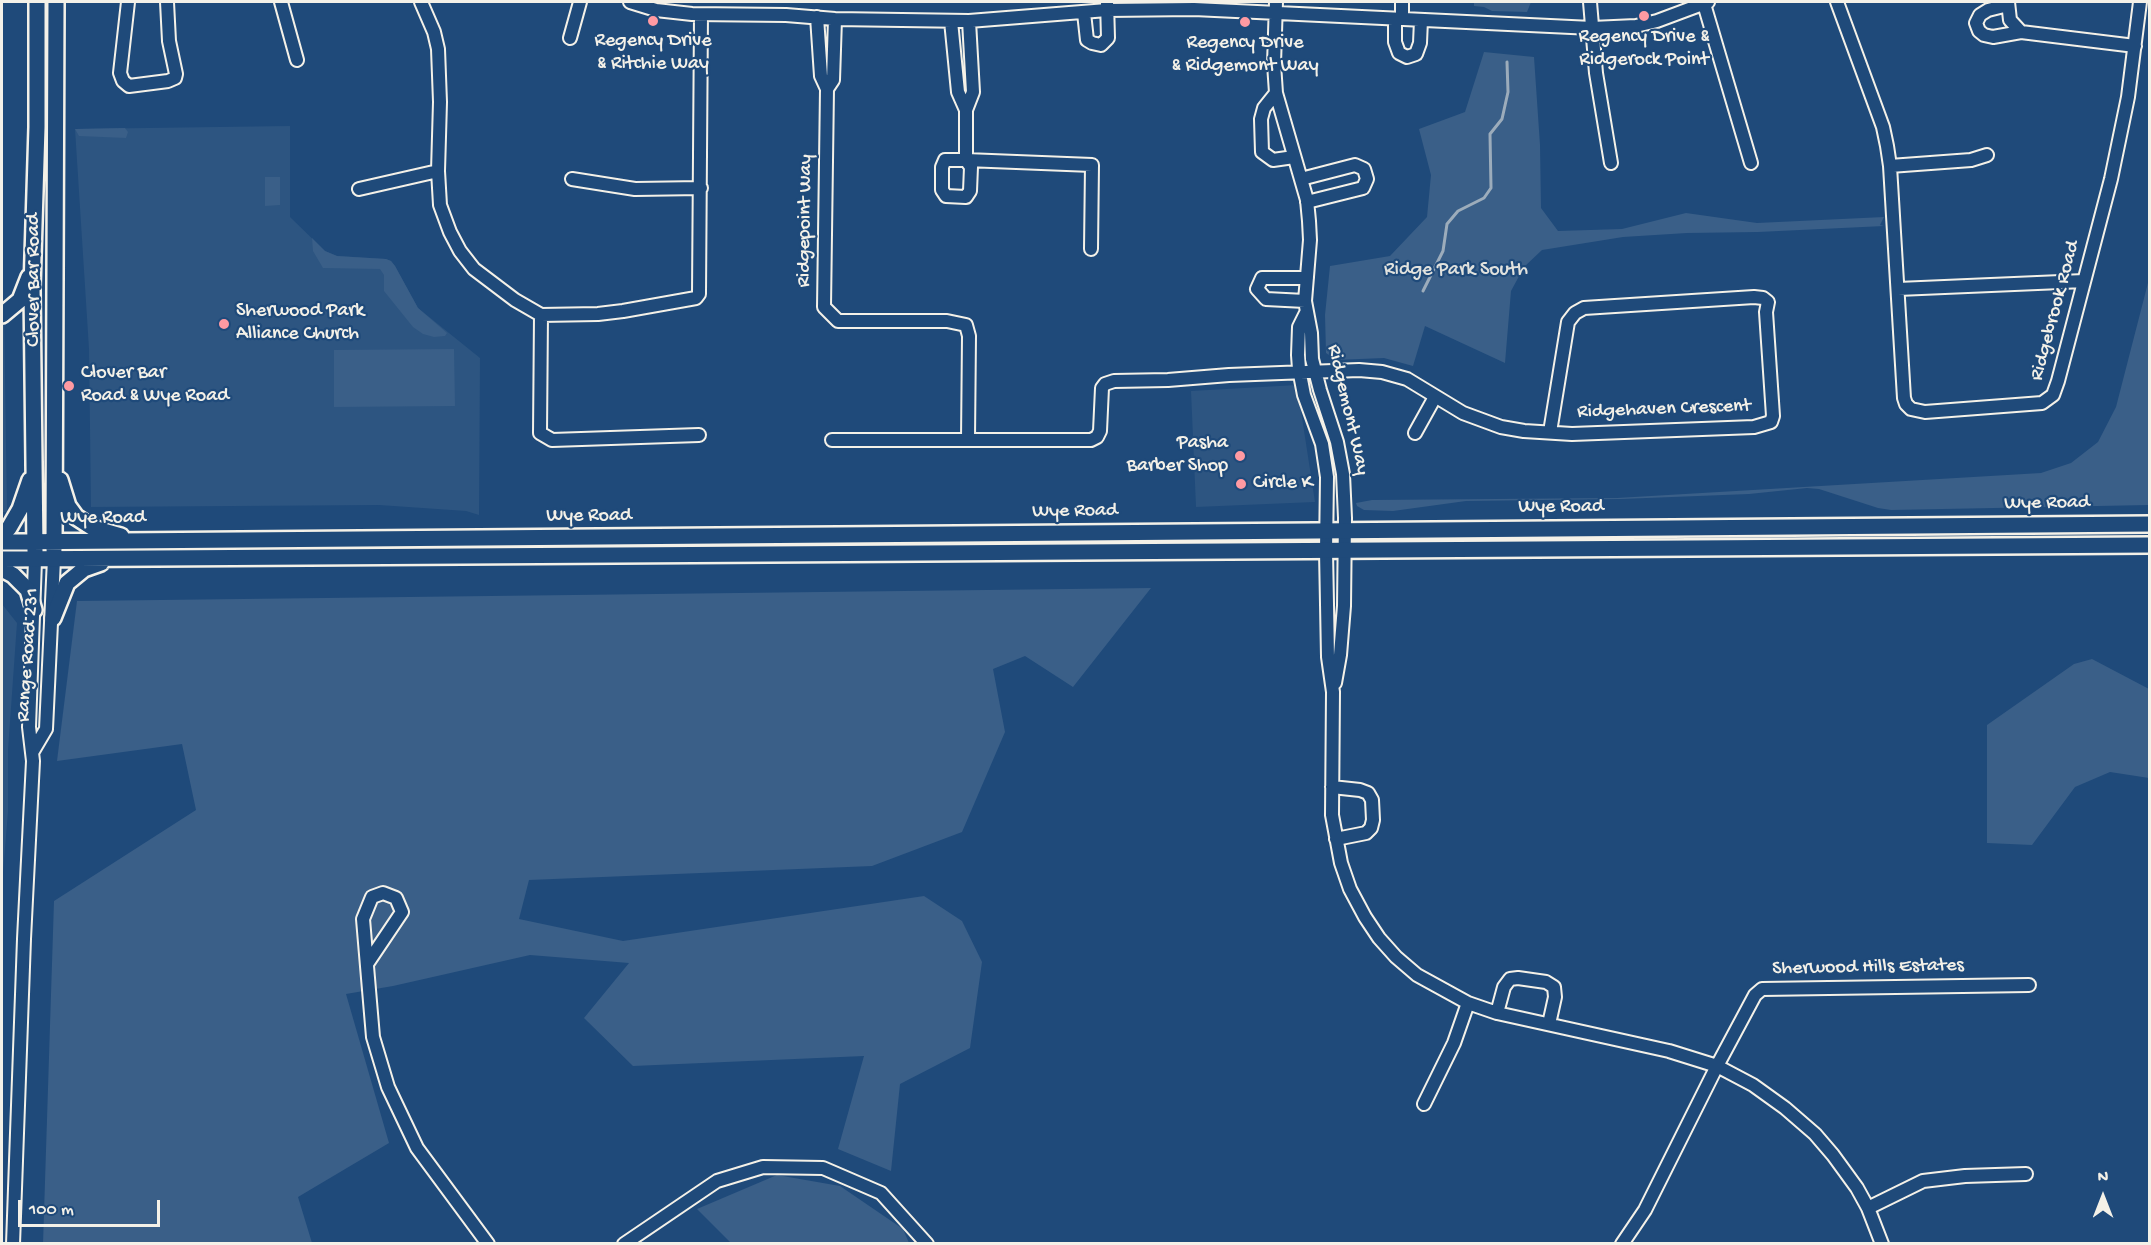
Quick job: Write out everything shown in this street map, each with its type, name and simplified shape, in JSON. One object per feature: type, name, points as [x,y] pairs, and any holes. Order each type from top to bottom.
[{"type":"main road","name":"Clover Bar Road","points":[[35,560],[32,268],[37,127],[37,2]]},
{"type":"main road","name":"Clover Bar Road","points":[[54,559],[56,2]]},
{"type":"main road","points":[[2,315],[20,300],[32,268]]},
{"type":"main road","points":[[2,534],[9,528],[20,509],[34,468]]},
{"type":"main road","points":[[56,468],[68,506],[76,517],[93,528],[138,540]]},
{"type":"main road","name":"Wye Road","points":[[2,542],[2150,525]]},
{"type":"main road","name":"Wye Road","points":[[2,559],[1345,552],[2150,544]]},
{"type":"main road","points":[[52,618],[63,590],[72,578],[84,569],[111,559]]},
{"type":"main road","points":[[2,569],[13,574],[28,590],[34,610]]},
{"type":"street","points":[[128,2],[120,73],[123,81],[129,86],[175,78],[169,40],[167,2]]},
{"type":"street","points":[[281,2],[297,60]]},
{"type":"street","points":[[421,2],[434,32],[438,49],[440,102],[438,171],[441,205],[450,232],[460,251],[474,269],[515,300],[541,315],[598,314],[696,298],[700,288],[701,15]]},
{"type":"street","points":[[570,38],[580,2]]},
{"type":"street","points":[[630,2],[656,10],[701,15],[786,15],[836,19],[951,21],[1084,13],[1107,6],[1194,9],[1276,6],[1398,19],[1592,28],[1636,26],[1657,21],[1706,3],[1751,163]]},
{"type":"street","points":[[1402,2],[1395,42],[1399,53],[1407,57],[1416,54],[1420,43],[1420,20]]},
{"type":"street","points":[[1590,2],[1596,72],[1611,163]]},
{"type":"street","name":"Ridgebrook Road","points":[[1837,2],[1883,127],[1890,166],[1904,398],[1911,409],[1924,412],[2042,403],[2049,399],[2058,381],[2111,178],[2128,97],[2140,2]]},
{"type":"street","points":[[2021,32],[2010,20],[2008,3],[1988,10],[1980,15],[1976,23],[1979,31],[1993,37],[2021,32],[2135,46]]},
{"type":"street","points":[[1084,13],[1087,40],[1101,45],[1108,38],[1107,6]]},
{"type":"street","name":"Ridgemont Way","points":[[1276,6],[1274,64],[1276,93],[1307,202],[1310,240],[1306,307],[1314,371],[1341,457],[1345,494],[1345,552]]},
{"type":"street","name":"Ridgepoint Way","points":[[817,17],[821,75],[827,89],[824,307],[838,321],[947,321],[966,325],[969,336],[968,439]]},
{"type":"street","name":"Ridgepoint Way","points":[[827,89],[833,80],[836,19]]},
{"type":"street","points":[[951,21],[958,92],[966,110],[966,160],[1092,165],[1091,249]]},
{"type":"street","points":[[966,110],[974,92],[969,21]]},
{"type":"street","points":[[1276,93],[1264,108],[1261,119],[1262,152],[1273,160],[1294,157]]},
{"type":"street","points":[[1890,166],[1971,160],[1987,155]]},
{"type":"street","points":[[1301,179],[1355,165],[1364,169],[1367,179],[1363,188],[1307,202]]},
{"type":"street","points":[[360,189],[438,171]]},
{"type":"street","points":[[572,178],[635,189],[701,188]]},
{"type":"street","points":[[1306,307],[1266,299],[1257,289],[1262,278],[1307,278]]},
{"type":"street","points":[[1898,289],[2084,281]]},
{"type":"street","name":"Ridgehaven Crescent","points":[[1300,372],[1359,370],[1382,372],[1407,379],[1463,413],[1502,427],[1524,431],[1572,434],[1754,427],[1771,422],[1773,416],[1768,302],[1763,298],[1754,297],[1584,308],[1568,322],[1550,432]]},
{"type":"street","name":"Ridgemont Way","points":[[1306,307],[1299,327],[1300,372],[1304,395],[1317,426],[1326,461],[1326,551]]},
{"type":"street","points":[[541,315],[540,433],[552,440],[699,435]]},
{"type":"street","points":[[832,440],[1090,440],[1097,437],[1100,431],[1102,388],[1105,384],[1114,381],[1300,372]]},
{"type":"street","points":[[1415,433],[1435,398]]},
{"type":"street","points":[[1326,551],[1328,657],[1333,692],[1332,814],[1341,863],[1350,889],[1379,938],[1416,975],[1468,1003],[1497,1013],[1669,1051],[1717,1066],[1753,1085],[1815,1134],[1857,1188],[1868,1208],[1882,1244]]},
{"type":"street","points":[[1333,692],[1340,655],[1345,552]]},
{"type":"street","name":"Range Road 231","points":[[33,751],[46,729],[54,559]]},
{"type":"street","name":"Range Road 231","points":[[13,1244],[33,751],[29,727],[35,560]]},
{"type":"street","points":[[1332,787],[1360,790],[1368,793],[1372,800],[1371,828],[1366,833],[1336,839]]},
{"type":"street","points":[[367,964],[402,912],[396,898],[383,893],[372,897],[363,919],[367,964],[374,1037],[388,1088],[417,1148],[488,1244]]},
{"type":"street","points":[[1497,1013],[1504,987],[1510,979],[1546,982],[1554,987],[1555,997],[1549,1024]]},
{"type":"street","name":"Sherwood Hills Estates","points":[[1622,1244],[1645,1210],[1717,1066],[1755,995],[1762,989],[2029,985]]},
{"type":"street","points":[[1424,1104],[1454,1042],[1468,1003]]},
{"type":"street","points":[[624,1244],[717,1181],[763,1167],[823,1168],[880,1193],[927,1244]]},
{"type":"street","points":[[1868,1208],[1923,1181],[1965,1176],[2026,1174]]},
{"type":"shaded area","points":[[290,126],[290,217],[325,251],[337,256],[391,261],[418,308],[480,358],[479,515],[466,511],[379,505],[91,507],[89,349],[75,129]]},
{"type":"shaded area","points":[[4,307],[7,512],[2,512],[2,308]]},
{"type":"shaded area","points":[[1297,385],[1315,502],[1196,507],[1191,391]]},
{"type":"shaded area","points":[[2,604],[17,623],[8,750],[8,812],[2,885]]},
{"type":"green space","points":[[1474,2],[1531,2],[1527,12],[1492,11],[1474,6]]},
{"type":"green space","name":"Ridge Park South","points":[[1484,52],[1534,57],[1540,145],[1541,208],[1558,231],[1622,229],[1686,213],[1757,223],[1884,217],[1880,225],[1884,226],[1623,237],[1542,250],[1524,267],[1511,291],[1505,363],[1425,326],[1413,366],[1384,358],[1336,360],[1326,353],[1325,315],[1330,266],[1390,256],[1427,217],[1431,175],[1419,129],[1465,112]]},
{"type":"green space","points":[[125,128],[128,132],[126,138],[79,136],[75,129]]},
{"type":"green space","points":[[265,177],[280,177],[280,205],[265,206]]},
{"type":"green space","points":[[312,238],[325,251],[337,256],[391,261],[418,308],[447,333],[445,336],[434,337],[423,334],[413,327],[384,291],[384,275],[380,269],[323,268],[313,251]]},
{"type":"green space","points":[[2149,279],[2149,505],[1891,510],[1819,489],[1807,488],[1749,494],[1621,499],[1466,501],[1393,511],[1364,510],[1356,503],[1372,500],[1617,498],[2041,473],[2071,463],[2098,442],[2116,407]]},
{"type":"green space","points":[[454,349],[455,406],[334,407],[334,350]]},
{"type":"green space","points":[[1151,588],[1073,687],[1025,656],[993,669],[1005,732],[962,832],[872,866],[529,880],[519,919],[623,941],[924,896],[962,921],[982,962],[970,1048],[900,1084],[891,1171],[838,1149],[864,1056],[633,1066],[584,1018],[629,963],[530,955],[393,986],[346,994],[389,1143],[298,1197],[312,1243],[43,1244],[54,901],[196,810],[182,744],[57,761],[77,601]]},
{"type":"green space","points":[[2092,659],[2149,689],[2149,778],[2110,772],[2075,787],[2032,845],[1987,843],[1987,725],[2074,664]]},
{"type":"green space","points":[[777,1175],[840,1186],[903,1229],[909,1243],[731,1243],[697,1209]]},
{"type":"waterway","points":[[1423,291],[1443,251],[1447,224],[1458,211],[1484,198],[1491,188],[1490,134],[1502,119],[1508,92],[1507,62]]},
{"type":"place","name":"Regency Drive & Ridgerock Point","points":[[1644,16]]},
{"type":"place","name":"Regency Drive & Ritchie Way","points":[[653,21]]},
{"type":"place","name":"Regency Drive & Ridgemont Way","points":[[1245,22]]},
{"type":"place","name":"Sherwood Park Alliance Church","points":[[224,324]]},
{"type":"place","name":"Clover Bar Road & Wye Road","points":[[69,386]]},
{"type":"place","name":"Pasha Barber Shop","points":[[1240,456]]},
{"type":"place","name":"Circle K","points":[[1241,484]]}]
